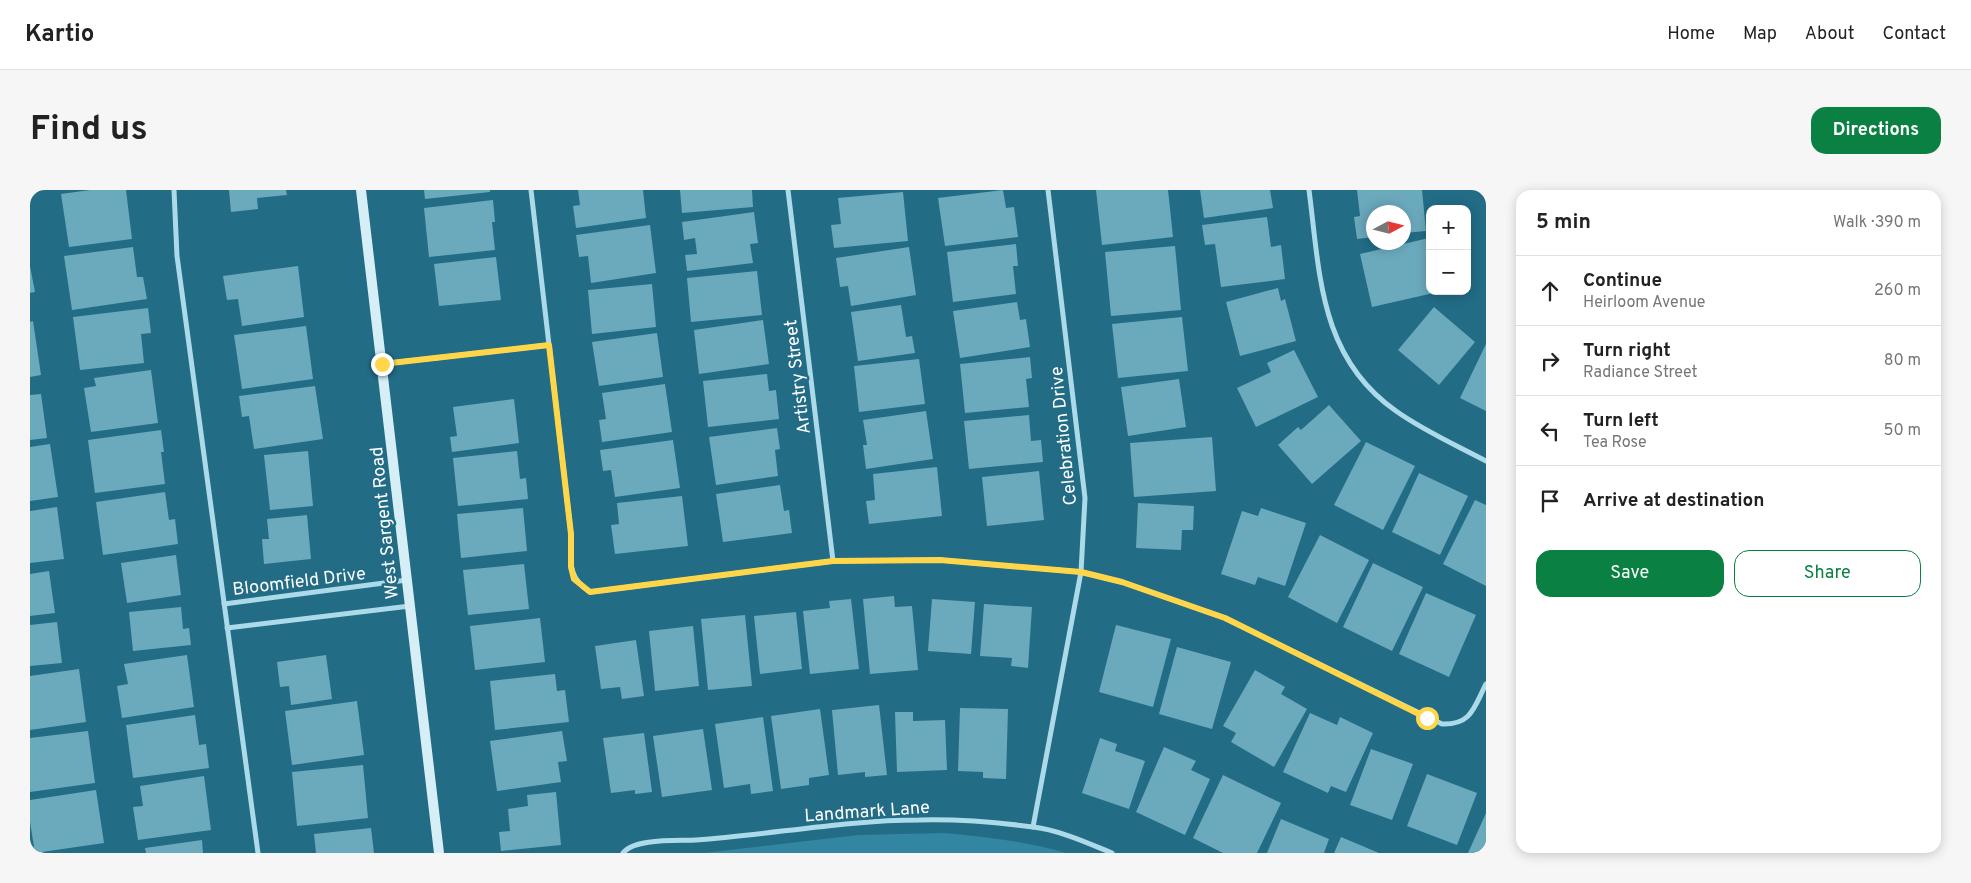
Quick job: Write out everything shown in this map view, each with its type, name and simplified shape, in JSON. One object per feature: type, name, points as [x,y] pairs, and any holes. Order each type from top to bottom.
[{"type":"street","points":[[174,190],[177,256],[258,853]]},
{"type":"street","name":"West Sargent Road","points":[[361,190],[439,853]]},
{"type":"street","points":[[531,190],[571,534],[571,567],[574,579],[590,592],[833,561],[940,560],[1081,572],[1122,582],[1225,618],[1442,724],[1454,724],[1469,718],[1486,684]]},
{"type":"street","name":"Artistry Street","points":[[788,190],[833,561]]},
{"type":"street","name":"Celebration Drive","points":[[1033,827],[1081,572],[1085,498],[1048,190]]},
{"type":"street","points":[[1309,190],[1326,309],[1335,336],[1350,365],[1394,410],[1423,429],[1486,461]]},
{"type":"street","points":[[382,364],[549,345]]},
{"type":"street","name":"Bloomfield Drive","points":[[224,604],[407,580]]},
{"type":"street","name":"Bloomfield Drive","points":[[227,628],[410,606]]},
{"type":"street","name":"Landmark Lane","points":[[623,853],[625,850],[641,843],[697,840],[872,822],[919,820],[1033,827],[1112,853]]},
{"type":"shaded area","points":[[944,833],[1021,842],[1066,853],[704,853],[858,835]]},
{"type":"building","points":[[90,190],[126,190],[132,239],[69,247],[61,194]]},
{"type":"building","points":[[229,190],[286,190],[287,195],[257,198],[258,209],[231,212]]},
{"type":"building","points":[[424,190],[490,190],[490,192],[425,199]]},
{"type":"building","points":[[578,190],[643,190],[646,218],[576,228],[573,206],[580,205]]},
{"type":"building","points":[[680,190],[752,190],[753,207],[682,213]]},
{"type":"building","points":[[1003,190],[1006,208],[1014,207],[1018,237],[945,246],[938,198]]},
{"type":"building","points":[[1096,190],[1168,190],[1173,237],[1102,245]]},
{"type":"building","points":[[1200,190],[1270,190],[1273,208],[1204,218]]},
{"type":"building","points":[[1357,190],[1422,190],[1426,231],[1411,232],[1411,205],[1366,205],[1366,238],[1357,239],[1354,217],[1360,216]]},
{"type":"building","points":[[903,192],[908,241],[834,248],[831,225],[841,224],[838,198]]},
{"type":"building","points":[[493,200],[495,222],[492,222],[495,250],[429,257],[424,208]]},
{"type":"building","points":[[754,212],[758,243],[750,244],[753,263],[687,271],[685,255],[697,254],[695,238],[684,240],[682,222]]},
{"type":"building","points":[[1267,217],[1271,247],[1281,245],[1285,279],[1221,287],[1215,244],[1205,245],[1202,225]]},
{"type":"building","points":[[650,225],[656,273],[591,283],[588,256],[579,257],[576,235]]},
{"type":"building","points":[[1426,239],[1426,295],[1372,307],[1360,254],[1377,250],[1411,250],[1411,242]]},
{"type":"building","points":[[1016,244],[1018,266],[1013,266],[1016,294],[953,302],[947,252]]},
{"type":"building","points":[[1175,246],[1181,310],[1111,316],[1105,252]]},
{"type":"building","points":[[133,247],[137,277],[143,277],[147,299],[72,310],[64,256]]},
{"type":"building","points":[[909,247],[916,295],[851,306],[848,286],[840,287],[836,258]]},
{"type":"building","points":[[496,257],[501,300],[439,306],[434,264]]},
{"type":"building","points":[[30,266],[35,292],[30,293]]},
{"type":"building","points":[[298,266],[304,317],[242,326],[238,299],[227,300],[223,276]]},
{"type":"building","points":[[757,271],[762,315],[691,322],[687,278]]},
{"type":"building","points":[[652,284],[656,327],[592,334],[588,290]]},
{"type":"building","points":[[1278,288],[1281,301],[1285,299],[1296,341],[1240,356],[1226,302]]},
{"type":"building","points":[[1017,302],[1020,320],[1026,319],[1030,347],[960,358],[953,311]]},
{"type":"building","points":[[901,305],[906,337],[912,336],[915,353],[858,361],[851,312]]},
{"type":"building","points":[[1434,307],[1475,342],[1439,385],[1398,350]]},
{"type":"building","points":[[148,308],[151,333],[141,334],[144,363],[80,370],[73,317]]},
{"type":"building","points":[[1182,317],[1188,371],[1118,378],[1112,324]]},
{"type":"building","points":[[763,320],[769,364],[699,374],[694,330]]},
{"type":"building","points":[[33,321],[41,375],[30,377],[30,322]]},
{"type":"building","points":[[306,326],[313,379],[242,389],[234,335]]},
{"type":"building","points":[[657,333],[663,377],[599,386],[592,342]]},
{"type":"building","points":[[1486,344],[1486,411],[1460,398]]},
{"type":"building","points":[[1294,350],[1318,397],[1256,427],[1237,388],[1271,372],[1267,363]]},
{"type":"building","points":[[1030,357],[1032,378],[1026,379],[1029,407],[965,413],[960,364]]},
{"type":"building","points":[[919,359],[925,404],[859,412],[854,366]]},
{"type":"building","points":[[151,370],[158,423],[91,432],[84,388],[96,386],[94,378]]},
{"type":"building","points":[[767,374],[769,391],[776,390],[779,419],[708,427],[703,381]]},
{"type":"building","points":[[1179,379],[1186,427],[1128,436],[1121,387]]},
{"type":"building","points":[[665,384],[672,432],[602,442],[599,420],[606,419],[602,393]]},
{"type":"building","points":[[315,386],[323,439],[254,449],[249,416],[242,417],[239,396]]},
{"type":"building","points":[[41,394],[47,438],[30,440],[30,395]]},
{"type":"building","points":[[514,399],[519,443],[452,452],[450,437],[457,436],[453,407]]},
{"type":"building","points":[[1329,405],[1361,441],[1312,484],[1278,445],[1298,427],[1301,430]]},
{"type":"building","points":[[926,411],[933,459],[866,469],[863,445],[867,445],[863,420]]},
{"type":"building","points":[[1029,415],[1031,441],[1041,440],[1043,462],[969,469],[964,421]]},
{"type":"building","points":[[777,428],[780,449],[775,450],[778,476],[716,485],[709,437]]},
{"type":"building","points":[[161,430],[164,452],[161,452],[165,484],[95,493],[88,440]]},
{"type":"building","points":[[1212,437],[1216,491],[1134,497],[1130,443]]},
{"type":"building","points":[[673,440],[680,488],[615,497],[611,470],[603,471],[600,450]]},
{"type":"building","points":[[1366,442],[1415,466],[1383,530],[1334,505]]},
{"type":"building","points":[[50,444],[58,497],[30,501],[30,447]]},
{"type":"building","points":[[308,451],[313,506],[270,510],[264,455]]},
{"type":"building","points":[[517,451],[520,479],[526,478],[528,499],[458,506],[453,458]]},
{"type":"building","points":[[937,467],[942,516],[869,524],[866,501],[875,500],[873,474]]},
{"type":"building","points":[[1039,471],[1044,520],[987,526],[982,477]]},
{"type":"building","points":[[1419,473],[1468,496],[1440,555],[1392,532]]},
{"type":"building","points":[[780,485],[784,511],[789,510],[792,533],[723,542],[716,494]]},
{"type":"building","points":[[165,492],[169,520],[175,519],[178,544],[103,555],[96,502]]},
{"type":"building","points":[[682,496],[688,546],[615,554],[611,525],[619,524],[617,503]]},
{"type":"building","points":[[1475,500],[1486,505],[1486,586],[1443,564]]},
{"type":"building","points":[[1138,503],[1194,506],[1193,530],[1182,530],[1181,550],[1136,548]]},
{"type":"building","points":[[57,507],[64,559],[30,563],[30,511]]},
{"type":"building","points":[[523,508],[527,551],[461,558],[457,514]]},
{"type":"building","points":[[1261,508],[1306,523],[1285,586],[1258,577],[1255,585],[1221,574],[1242,511],[1258,516]]},
{"type":"building","points":[[307,515],[311,559],[264,564],[262,539],[269,539],[267,519]]},
{"type":"building","points":[[1320,535],[1369,560],[1337,623],[1288,597]]},
{"type":"building","points":[[176,555],[181,595],[127,603],[121,563]]},
{"type":"building","points":[[1373,563],[1423,587],[1392,651],[1343,627]]},
{"type":"building","points":[[524,564],[529,609],[468,615],[463,570]]},
{"type":"building","points":[[49,571],[55,613],[30,616],[30,574]]},
{"type":"building","points":[[1426,593],[1476,615],[1449,677],[1399,654]]},
{"type":"building","points":[[894,596],[895,607],[912,606],[918,670],[870,674],[863,599]]},
{"type":"building","points":[[851,599],[859,669],[810,674],[803,611],[830,608],[829,601]]},
{"type":"building","points":[[932,599],[975,602],[971,654],[928,651]]},
{"type":"building","points":[[984,604],[1032,607],[1028,668],[1011,666],[1012,658],[980,656]]},
{"type":"building","points":[[181,607],[183,629],[189,628],[191,645],[133,651],[129,612]]},
{"type":"building","points":[[796,612],[802,669],[760,674],[754,616]]},
{"type":"building","points":[[745,615],[752,686],[708,690],[701,619]]},
{"type":"building","points":[[540,618],[545,662],[475,670],[470,626]]},
{"type":"building","points":[[57,622],[62,663],[30,666],[30,625]]},
{"type":"building","points":[[1116,625],[1171,639],[1153,707],[1099,692]]},
{"type":"building","points":[[693,626],[699,686],[655,691],[649,631]]},
{"type":"building","points":[[636,640],[644,696],[622,699],[620,687],[601,689],[595,646]]},
{"type":"building","points":[[1177,647],[1231,662],[1212,729],[1159,714]]},
{"type":"building","points":[[187,655],[194,707],[122,718],[117,686],[128,684],[124,664]]},
{"type":"building","points":[[326,655],[332,699],[291,705],[289,686],[280,687],[277,662]]},
{"type":"building","points":[[79,669],[86,722],[30,730],[30,676]]},
{"type":"building","points":[[1255,670],[1285,687],[1281,694],[1307,709],[1274,767],[1231,742],[1236,733],[1223,726]]},
{"type":"building","points":[[555,674],[557,691],[565,690],[569,722],[495,730],[490,681]]},
{"type":"building","points":[[357,701],[364,755],[292,765],[285,711]]},
{"type":"building","points":[[879,705],[887,775],[865,777],[865,772],[838,775],[832,710]]},
{"type":"building","points":[[960,708],[1008,709],[1006,779],[983,778],[983,772],[958,771]]},
{"type":"building","points":[[820,709],[829,775],[809,778],[809,785],[781,789],[771,716]]},
{"type":"building","points":[[895,712],[913,712],[913,721],[945,720],[947,770],[897,772]]},
{"type":"building","points":[[1310,713],[1337,725],[1340,717],[1373,733],[1346,792],[1331,786],[1328,793],[1283,772]]},
{"type":"building","points":[[195,715],[199,745],[206,744],[209,768],[133,778],[126,725]]},
{"type":"building","points":[[763,717],[773,791],[751,794],[750,784],[724,788],[715,724]]},
{"type":"building","points":[[703,729],[712,790],[662,797],[653,736]]},
{"type":"building","points":[[88,731],[95,783],[30,792],[30,738]]},
{"type":"building","points":[[562,731],[567,761],[558,762],[561,782],[497,791],[490,741]]},
{"type":"building","points":[[644,733],[652,792],[635,794],[635,790],[611,793],[603,738]]},
{"type":"building","points":[[1100,738],[1117,744],[1115,751],[1145,761],[1129,809],[1082,793]]},
{"type":"building","points":[[1164,747],[1196,761],[1191,770],[1210,779],[1185,835],[1136,812]]},
{"type":"building","points":[[1371,749],[1413,764],[1392,820],[1350,805]]},
{"type":"building","points":[[363,765],[368,818],[297,826],[292,772]]},
{"type":"building","points":[[1427,774],[1477,793],[1457,845],[1407,826]]},
{"type":"building","points":[[1223,775],[1281,803],[1257,853],[1223,853],[1193,838]]},
{"type":"building","points":[[204,776],[211,830],[138,840],[133,807],[143,806],[140,786]]},
{"type":"building","points":[[96,790],[104,843],[35,853],[30,822],[30,800]]},
{"type":"building","points":[[556,792],[561,845],[501,851],[499,832],[510,831],[508,809],[528,806],[527,795]]},
{"type":"building","points":[[1486,813],[1486,853],[1468,853]]},
{"type":"building","points":[[1281,819],[1329,839],[1324,853],[1267,853]]},
{"type":"building","points":[[371,828],[374,853],[316,853],[314,834]]},
{"type":"building","points":[[1341,837],[1379,853],[1334,853]]},
{"type":"building","points":[[202,840],[203,853],[146,853],[145,848]]},
{"type":"route","points":[[382,364],[549,345],[571,534],[571,567],[574,579],[590,592],[833,561],[940,560],[1019,565],[1081,572],[1122,582],[1225,618],[1318,662],[1427,718]]}]
